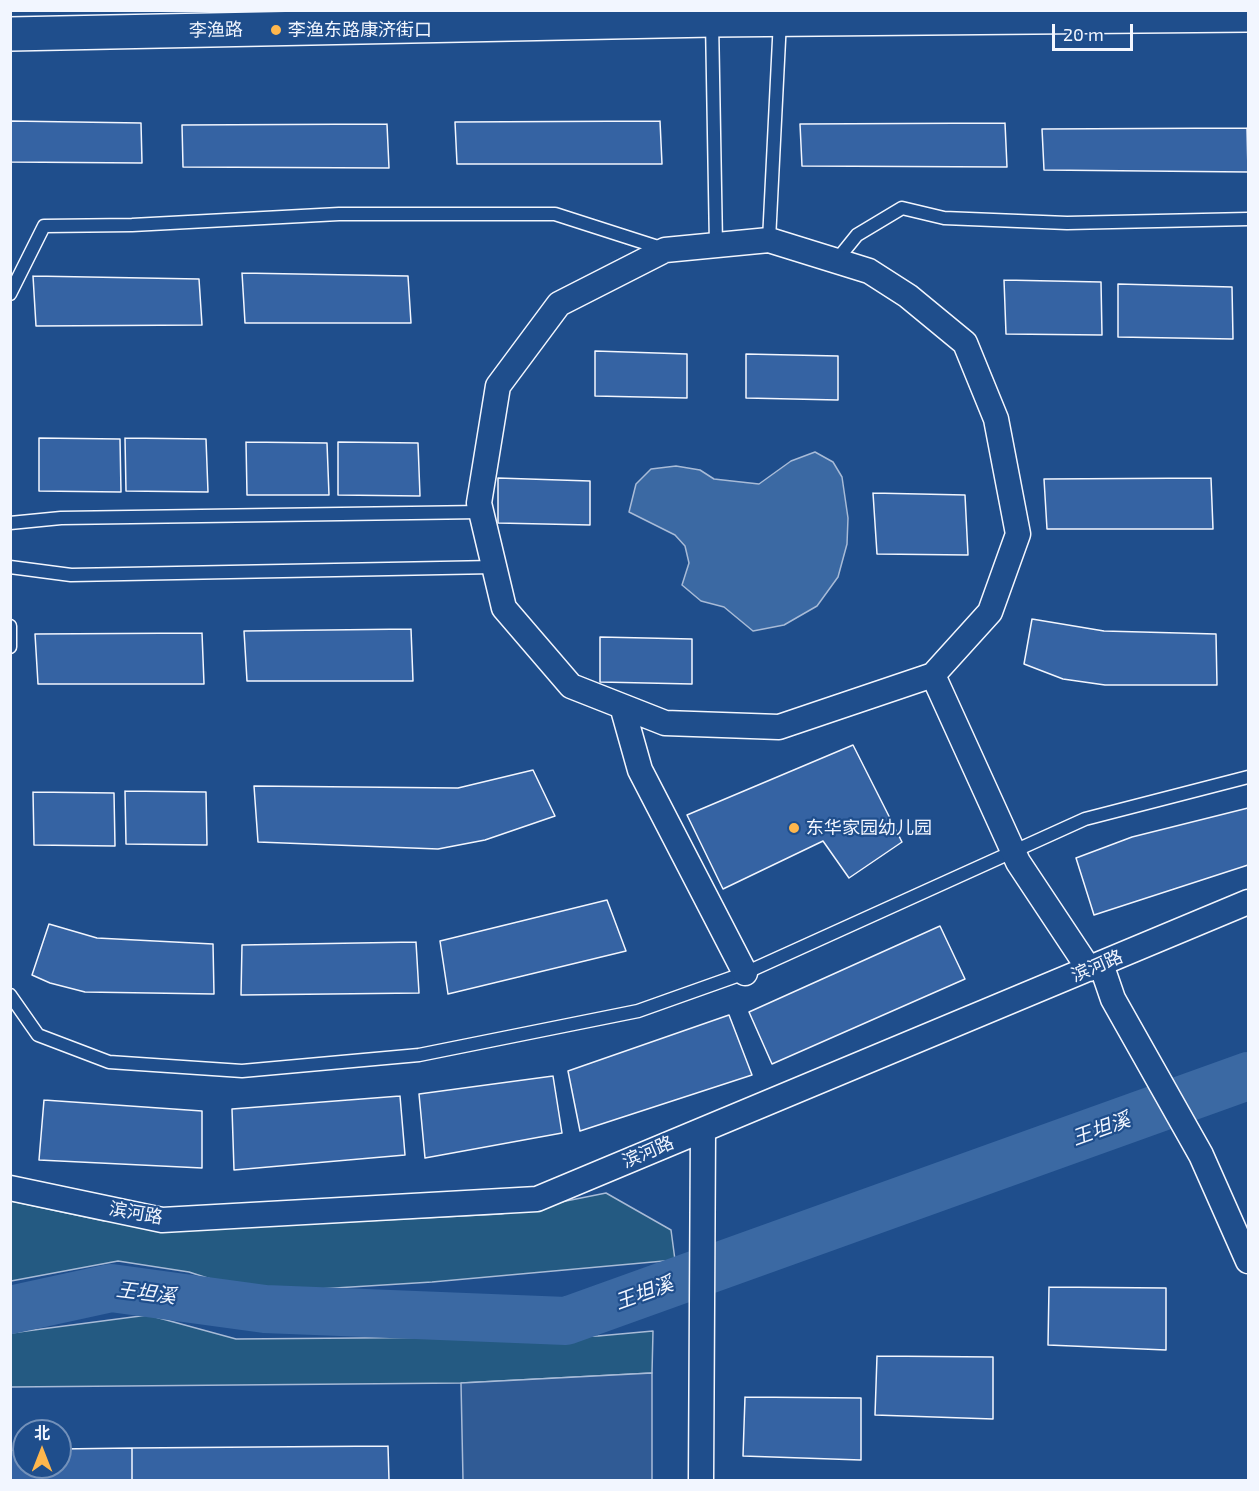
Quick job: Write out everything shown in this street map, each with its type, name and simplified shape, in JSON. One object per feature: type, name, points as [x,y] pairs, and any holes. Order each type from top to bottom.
[{"type":"main road","name":"李渔路","points":[[10,34],[969,15],[1248,15]]},
{"type":"street","points":[[769,240],[869,271],[908,297],[965,343],[996,419],[1018,534],[990,612],[933,675],[779,727],[665,723],[571,686],[504,608],[479,503],[498,386],[559,304],[665,250],[769,240]]},
{"type":"street","points":[[933,675],[1014,852],[1095,966],[1201,1155],[1248,1261]]},
{"type":"street","points":[[622,706],[640,770],[745,973]]},
{"type":"street","name":"滨河路","points":[[10,1188],[162,1220],[537,1199],[1248,902]]},
{"type":"street","points":[[701,1480],[703,1130]]},
{"type":"lane","points":[[712,20],[716,245]]},
{"type":"lane","points":[[769,240],[780,20]]},
{"type":"lane","points":[[836,261],[857,235],[902,208],[944,218],[1067,223],[1248,219]]},
{"type":"lane","points":[[10,294],[44,226],[132,225],[339,214],[555,214],[665,250]]},
{"type":"lane","points":[[10,523],[61,518],[481,512]]},
{"type":"lane","points":[[10,567],[71,575],[494,567]]},
{"type":"lane","points":[[10,626],[10,647]]},
{"type":"lane","points":[[10,995],[38,1035],[109,1062],[242,1071],[419,1055],[638,1011],[745,973],[1085,819],[1248,777]]},
{"type":"shaded area","points":[[815,452],[833,462],[842,477],[848,518],[847,544],[838,577],[817,606],[784,625],[753,631],[724,607],[701,601],[682,585],[689,563],[685,546],[675,535],[629,512],[636,484],[651,469],[676,466],[700,470],[714,479],[759,484],[791,461]]},
{"type":"shaded area","points":[[606,1193],[671,1230],[675,1260],[432,1282],[254,1293],[189,1272],[118,1261],[11,1281],[11,1201],[104,1221],[266,1226],[501,1214]]},
{"type":"shaded area","points":[[148,1315],[236,1339],[598,1336],[653,1331],[652,1373],[461,1383],[11,1387],[11,1333]]},
{"type":"shaded area","points":[[652,1373],[652,1480],[463,1480],[461,1383]]},
{"type":"building","points":[[10,121],[141,123],[142,163],[10,162]]},
{"type":"building","points":[[660,121],[662,164],[457,164],[455,122]]},
{"type":"building","points":[[1005,123],[1007,167],[802,166],[800,124]]},
{"type":"building","points":[[387,124],[389,168],[183,167],[182,125]]},
{"type":"building","points":[[1247,128],[1248,172],[1044,170],[1042,129]]},
{"type":"building","points":[[242,273],[408,276],[411,323],[245,323]]},
{"type":"building","points":[[33,276],[199,279],[202,325],[36,326]]},
{"type":"building","points":[[1004,280],[1101,282],[1102,335],[1006,334]]},
{"type":"building","points":[[1118,284],[1232,287],[1233,339],[1118,337]]},
{"type":"building","points":[[595,351],[687,354],[687,398],[595,396]]},
{"type":"building","points":[[746,354],[838,356],[838,400],[746,398]]},
{"type":"building","points":[[39,438],[120,439],[121,492],[39,491]]},
{"type":"building","points":[[125,438],[206,439],[208,492],[126,491]]},
{"type":"building","points":[[246,442],[327,443],[329,495],[247,495]]},
{"type":"building","points":[[338,442],[418,443],[420,496],[338,495]]},
{"type":"building","points":[[498,478],[590,481],[590,525],[498,523]]},
{"type":"building","points":[[1211,478],[1213,529],[1047,529],[1044,479]]},
{"type":"building","points":[[873,493],[965,495],[968,555],[877,554]]},
{"type":"building","points":[[1032,619],[1104,631],[1216,634],[1217,685],[1105,685],[1063,679],[1024,664]]},
{"type":"building","points":[[411,629],[413,681],[247,681],[244,631]]},
{"type":"building","points":[[202,633],[204,684],[38,684],[35,634]]},
{"type":"building","points":[[600,637],[692,639],[692,684],[600,682]]},
{"type":"building","name":"东华家园幼儿园","points":[[853,745],[902,842],[849,878],[823,841],[723,889],[687,815]]},
{"type":"building","points":[[533,770],[555,816],[485,840],[438,849],[258,842],[254,786],[458,788]]},
{"type":"building","points":[[125,791],[206,792],[207,845],[126,844]]},
{"type":"building","points":[[33,792],[114,793],[115,846],[34,845]]},
{"type":"building","points":[[1248,808],[1248,865],[1094,915],[1076,858],[1132,837]]},
{"type":"building","points":[[607,900],[626,951],[448,994],[440,941]]},
{"type":"building","points":[[49,924],[97,938],[213,944],[214,994],[85,992],[50,983],[32,975]]},
{"type":"building","points":[[940,926],[965,979],[772,1064],[749,1012]]},
{"type":"building","points":[[416,942],[419,993],[241,995],[242,945]]},
{"type":"building","points":[[729,1015],[752,1075],[580,1131],[568,1071]]},
{"type":"building","points":[[553,1076],[562,1133],[425,1158],[419,1094]]},
{"type":"building","points":[[400,1096],[405,1155],[234,1170],[232,1109]]},
{"type":"building","points":[[44,1100],[202,1111],[202,1168],[39,1160]]},
{"type":"building","points":[[1049,1287],[1166,1288],[1166,1350],[1048,1345]]},
{"type":"building","points":[[877,1356],[993,1357],[993,1419],[875,1415]]},
{"type":"building","points":[[745,1397],[861,1398],[861,1460],[743,1456]]},
{"type":"building","points":[[388,1446],[389,1480],[132,1480],[132,1448]]},
{"type":"building","points":[[132,1448],[132,1480],[10,1480],[10,1450],[12,1450],[12,1479],[72,1479],[72,1449]]},
{"type":"waterway","name":"王坦溪","points":[[10,1310],[111,1288],[265,1309],[566,1321],[1248,1076]]},
{"type":"place","name":"李渔东路康济街口","points":[[276,30]]},
{"type":"place","name":"东华家园幼儿园","points":[[794,828]]}]
